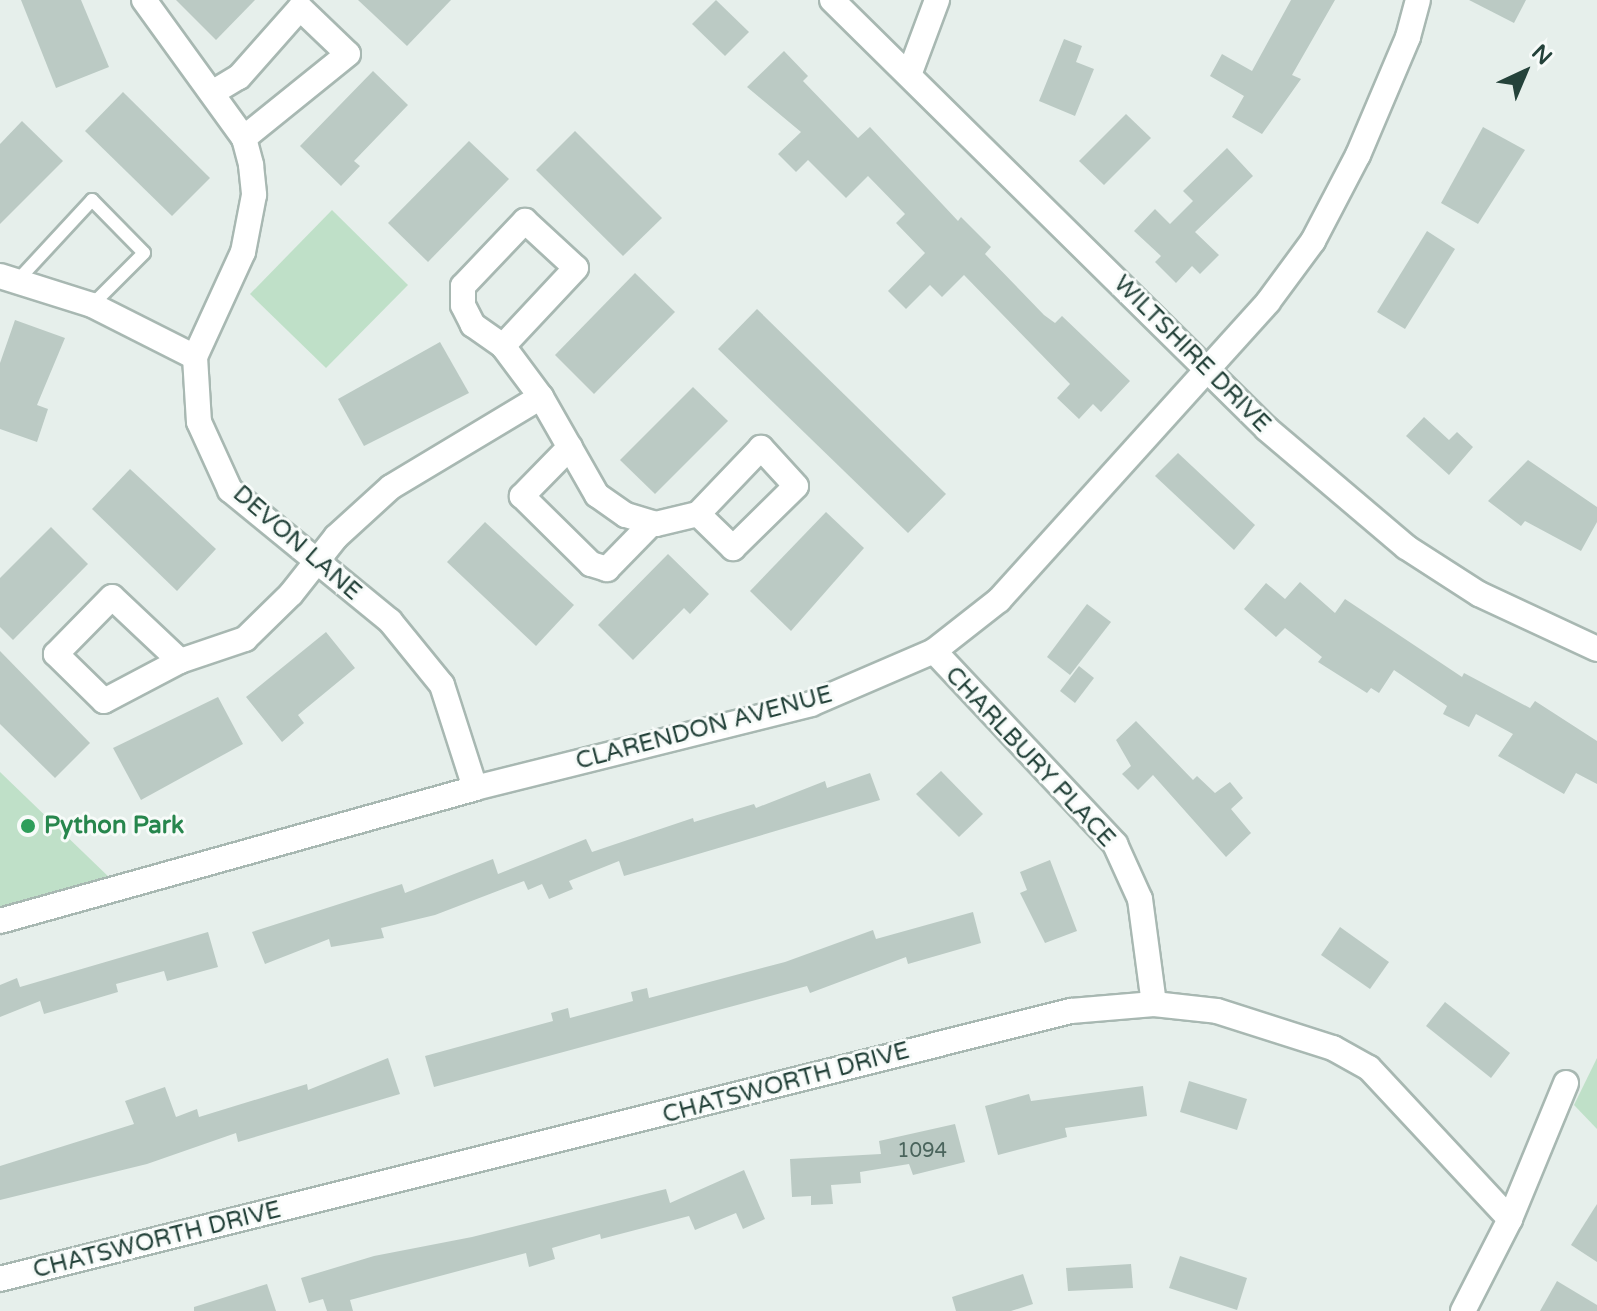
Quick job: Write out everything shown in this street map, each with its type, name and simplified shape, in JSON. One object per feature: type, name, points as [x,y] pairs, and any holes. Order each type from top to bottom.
[{"type":"street","name":"DEVON LANE","points":[[144,0],[244,138],[254,195],[243,252],[195,357],[199,422],[230,490],[315,565],[390,621],[442,685],[475,788]]},
{"type":"street","name":"WILTSHIRE DRIVE","points":[[832,0],[1267,429],[1406,547],[1479,594],[1597,649]]},
{"type":"street","points":[[909,75],[937,0]]},
{"type":"street","name":"CLARENDON AVENUE","points":[[0,921],[475,788],[811,704],[934,651],[999,600],[1210,372],[1313,241],[1358,155],[1408,37],[1418,0]]},
{"type":"street","points":[[212,93],[239,77],[300,8],[348,54],[244,138]]},
{"type":"street","points":[[503,346],[576,268],[525,221],[463,286],[463,305],[473,325],[503,346],[541,397],[597,495],[626,515],[652,523],[698,514]]},
{"type":"street","points":[[9,278],[92,305],[195,357]]},
{"type":"street","points":[[180,661],[112,597],[56,654],[104,701],[180,661],[245,639],[315,565],[336,537],[391,487],[541,397]]},
{"type":"street","points":[[570,447],[522,496],[591,564],[607,569],[652,523]]},
{"type":"street","name":"CHARLBURY PLACE","points":[[934,651],[1115,844],[1140,899],[1154,1004]]},
{"type":"street","name":"CHATSWORTH DRIVE","points":[[0,1279],[1041,1018],[1154,1004],[1217,1011],[1333,1048],[1369,1068],[1510,1219]]},
{"type":"street","points":[[1463,1311],[1510,1219],[1566,1083]]},
{"type":"lane","points":[[9,278],[92,200],[144,253],[92,305]]},
{"type":"green space","points":[[332,210],[408,285],[326,368],[250,294]]},
{"type":"green space","name":"Python Park","points":[[0,772],[113,881],[0,911]]},
{"type":"green space","points":[[1597,1058],[1597,1129],[1574,1105]]},
{"type":"building","points":[[21,0],[81,0],[109,67],[56,88]]},
{"type":"building","points":[[176,0],[255,0],[216,40]]},
{"type":"building","points":[[358,0],[451,0],[407,46]]},
{"type":"building","points":[[716,0],[749,32],[725,56],[692,24]]},
{"type":"building","points":[[1291,0],[1335,0],[1292,75],[1301,79],[1262,134],[1232,117],[1244,96],[1210,76],[1222,54],[1252,71]]},
{"type":"building","points":[[1469,0],[1526,0],[1514,23]]},
{"type":"building","points":[[1064,39],[1082,46],[1076,62],[1094,69],[1075,116],[1039,101]]},
{"type":"building","points":[[784,51],[808,76],[803,81],[858,138],[870,127],[958,221],[961,217],[991,247],[985,254],[1044,315],[1055,323],[1062,316],[1130,381],[1101,412],[1093,404],[1079,419],[1057,398],[1070,384],[964,275],[942,297],[930,285],[906,309],[888,291],[925,253],[896,223],[905,214],[868,176],[846,198],[808,160],[796,172],[778,154],[801,132],[747,87]]},
{"type":"building","points":[[373,71],[408,105],[354,161],[360,166],[341,186],[300,146]]},
{"type":"building","points":[[123,92],[210,178],[172,216],[85,131]]},
{"type":"building","points":[[1126,114],[1151,138],[1104,185],[1079,161]]},
{"type":"building","points":[[22,121],[63,161],[0,224],[0,144]]},
{"type":"building","points":[[1483,127],[1525,150],[1478,224],[1441,203]]},
{"type":"building","points":[[575,131],[662,218],[623,256],[536,170]]},
{"type":"building","points":[[469,141],[509,179],[428,262],[388,223]]},
{"type":"building","points":[[1227,148],[1253,176],[1195,232],[1219,255],[1200,274],[1192,266],[1176,283],[1155,262],[1161,256],[1134,231],[1155,209],[1170,224],[1193,201],[1183,191]]},
{"type":"building","points":[[1427,231],[1455,249],[1405,329],[1377,312]]},
{"type":"building","points":[[635,273],[675,312],[594,394],[555,355]]},
{"type":"building","points":[[757,309],[946,494],[908,533],[718,349]]},
{"type":"building","points":[[15,320],[65,338],[37,405],[48,409],[37,442],[0,429],[0,363]]},
{"type":"building","points":[[440,342],[469,393],[364,446],[338,399]]},
{"type":"building","points":[[693,387],[728,421],[655,494],[620,460]]},
{"type":"building","points":[[1424,417],[1449,440],[1457,432],[1473,447],[1449,475],[1406,436]]},
{"type":"building","points":[[1178,453],[1255,525],[1234,550],[1155,476]]},
{"type":"building","points":[[1528,460],[1597,507],[1597,522],[1581,551],[1525,521],[1521,526],[1488,501]]},
{"type":"building","points":[[130,469],[216,549],[177,591],[92,509]]},
{"type":"building","points":[[826,512],[864,548],[791,631],[750,591]]},
{"type":"building","points":[[485,522],[574,605],[536,646],[447,562]]},
{"type":"building","points":[[51,527],[88,564],[13,640],[0,627],[0,578]]},
{"type":"building","points":[[668,554],[709,594],[690,614],[684,608],[633,660],[598,625]]},
{"type":"building","points":[[1300,582],[1335,613],[1345,599],[1462,677],[1464,673],[1530,708],[1535,701],[1597,741],[1597,784],[1576,773],[1564,794],[1498,756],[1513,734],[1476,714],[1469,727],[1443,714],[1447,706],[1394,670],[1379,693],[1371,688],[1367,693],[1318,662],[1322,657],[1285,628],[1276,637],[1244,609],[1266,583],[1285,599]]},
{"type":"building","points":[[1087,604],[1111,622],[1070,675],[1047,657]]},
{"type":"building","points":[[326,632],[355,668],[298,715],[304,723],[282,742],[246,697]]},
{"type":"building","points":[[0,651],[90,743],[55,778],[0,724]]},
{"type":"building","points":[[1079,666],[1094,678],[1075,703],[1060,691]]},
{"type":"building","points":[[218,697],[243,744],[141,800],[113,748]]},
{"type":"building","points":[[1136,721],[1193,780],[1197,776],[1215,793],[1230,782],[1243,798],[1231,809],[1251,833],[1226,857],[1153,775],[1138,790],[1122,774],[1131,766],[1116,740]]},
{"type":"building","points":[[941,771],[983,814],[959,837],[916,794]]},
{"type":"building","points":[[870,773],[880,800],[624,876],[619,861],[569,881],[573,889],[549,899],[542,884],[528,890],[524,881],[435,915],[381,928],[384,938],[331,947],[329,939],[265,964],[252,932],[402,884],[405,893],[493,859],[498,874],[586,839],[592,852],[693,818],[694,822],[754,804],[756,808],[825,781],[827,788]]},
{"type":"building","points":[[1050,860],[1077,931],[1045,943],[1020,893],[1027,890],[1020,872]]},
{"type":"building","points":[[973,912],[981,943],[908,964],[906,957],[810,993],[807,986],[434,1087],[425,1056],[553,1021],[551,1013],[568,1008],[570,1018],[633,1001],[631,992],[647,988],[649,998],[785,962],[873,930],[876,939]]},
{"type":"building","points":[[1340,927],[1389,962],[1370,989],[1321,955]]},
{"type":"building","points":[[208,932],[218,967],[167,981],[164,971],[116,984],[118,992],[44,1014],[40,1001],[0,1017],[0,985],[17,978],[20,987]]},
{"type":"building","points":[[1445,1002],[1510,1053],[1491,1078],[1426,1026]]},
{"type":"building","points":[[388,1058],[400,1094],[238,1142],[236,1133],[147,1164],[0,1200],[0,1166],[134,1124],[125,1101],[165,1087],[176,1117],[197,1109],[199,1117],[307,1084],[308,1090]]},
{"type":"building","points":[[1189,1081],[1247,1099],[1237,1130],[1180,1112]]},
{"type":"building","points":[[1143,1086],[1147,1116],[1065,1128],[1067,1137],[998,1155],[985,1106],[1029,1094],[1031,1101]]},
{"type":"building","points":[[955,1124],[965,1162],[913,1175],[909,1164],[860,1172],[861,1183],[831,1185],[833,1204],[811,1205],[811,1196],[792,1197],[790,1159],[881,1154],[879,1141]]},
{"type":"building","points":[[744,1170],[765,1219],[743,1229],[736,1213],[695,1230],[689,1216],[601,1239],[600,1234],[552,1248],[555,1259],[529,1267],[526,1253],[350,1300],[353,1311],[327,1311],[323,1299],[309,1303],[301,1278],[374,1256],[472,1237],[666,1189],[670,1203]]},
{"type":"building","points":[[1597,1204],[1597,1262],[1571,1245]]},
{"type":"building","points":[[1180,1256],[1247,1278],[1237,1310],[1169,1288]]},
{"type":"building","points":[[1131,1264],[1133,1288],[1068,1291],[1066,1268]]},
{"type":"building","points":[[1023,1274],[1033,1304],[1011,1311],[956,1311],[952,1297]]},
{"type":"building","points":[[1557,1281],[1597,1305],[1597,1311],[1540,1311]]},
{"type":"building","points":[[267,1284],[276,1311],[194,1311],[194,1307]]},
{"type":"place","name":"Python Park","points":[[28,826]]}]
